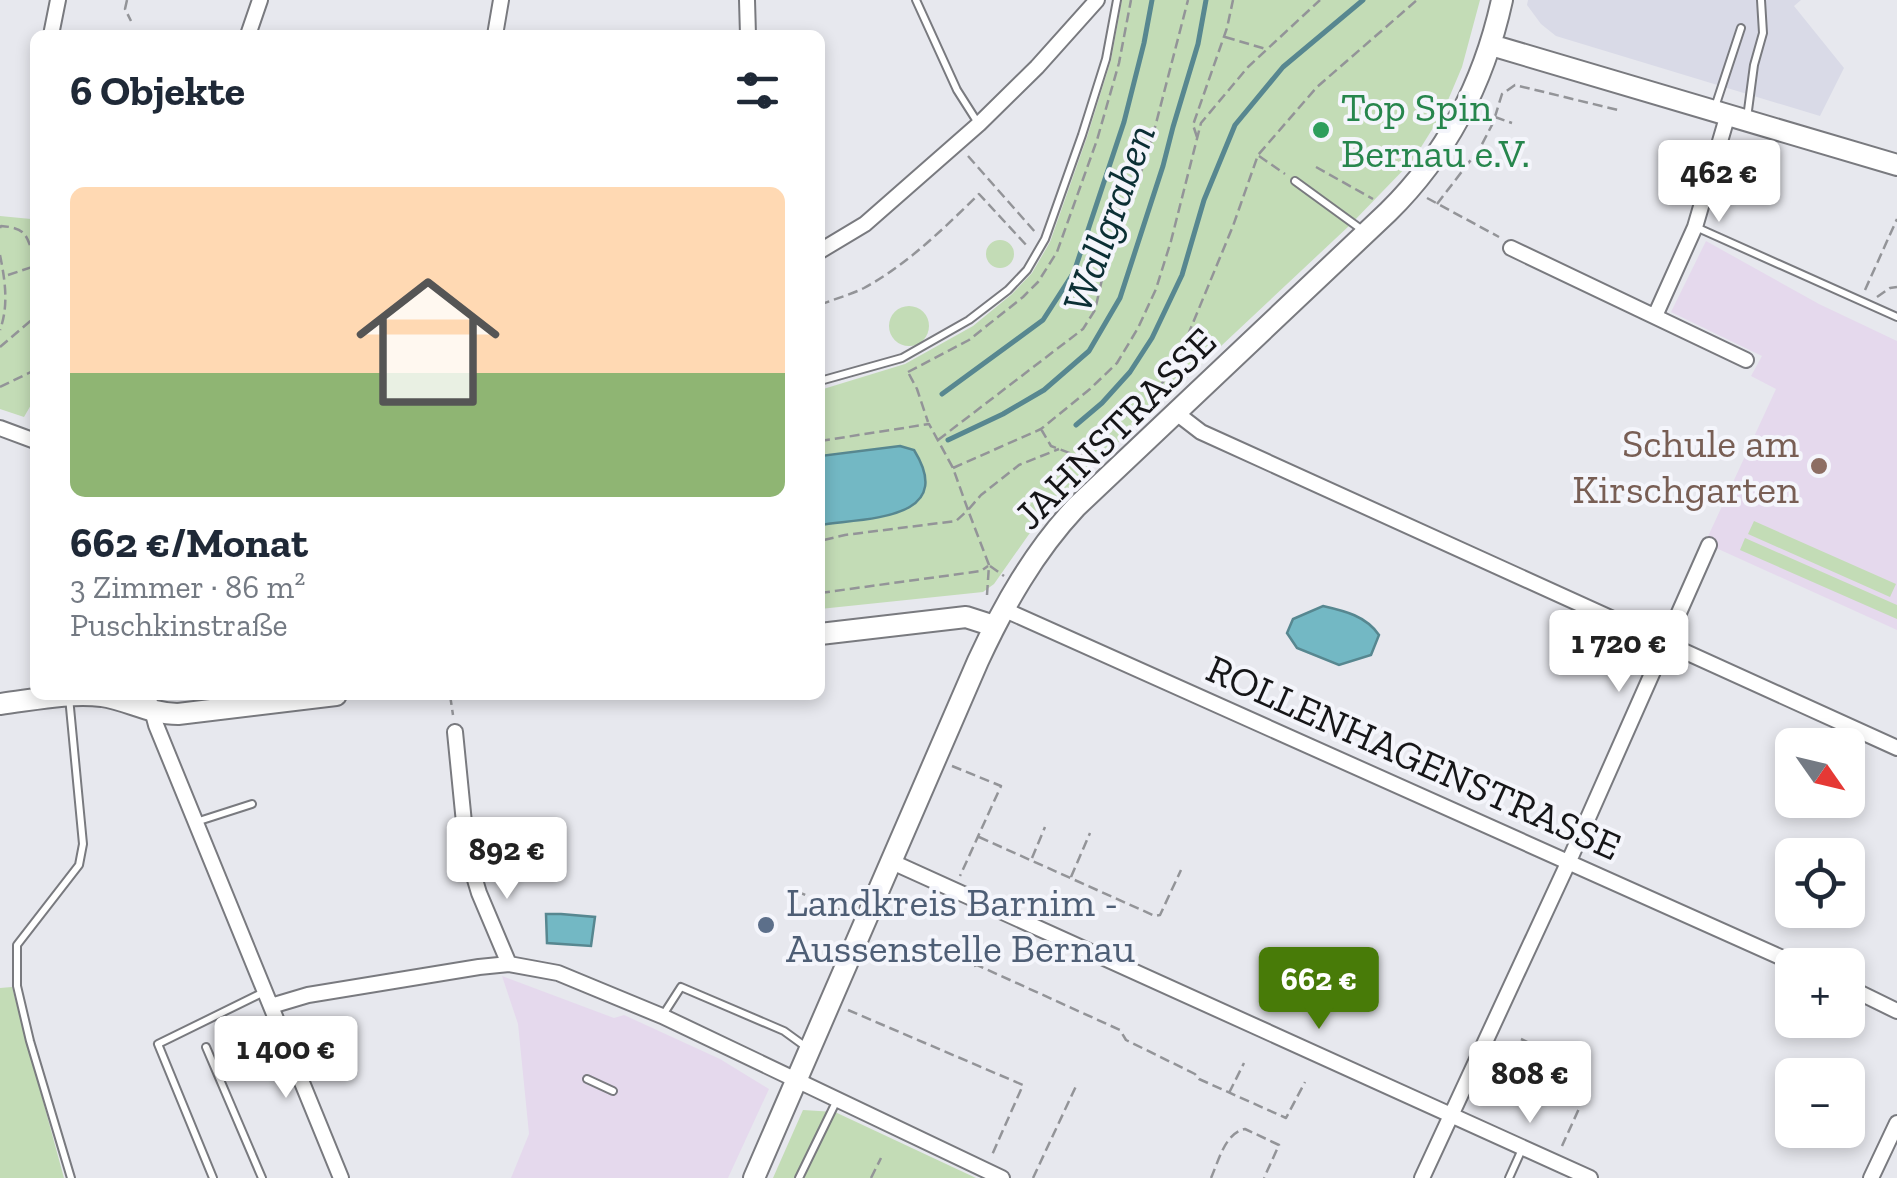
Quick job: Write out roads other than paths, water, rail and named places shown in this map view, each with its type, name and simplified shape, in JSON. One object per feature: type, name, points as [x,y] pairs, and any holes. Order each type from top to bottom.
[{"type":"main road","name":"JAHNSTRASSE","points":[[754,1178],[936,758],[995,610],[1063,520],[1404,196],[1446,143],[1470,101],[1491,46],[1502,0]]},
{"type":"main road","points":[[1491,46],[1897,165]]},
{"type":"main road","points":[[825,633],[995,610]]},
{"type":"main road","points":[[0,704],[34,700]]},
{"type":"main road","points":[[120,700],[150,703],[166,714],[178,714],[294,700]]},
{"type":"street","points":[[52,30],[58,0]]},
{"type":"street","points":[[250,30],[260,0]]},
{"type":"street","points":[[496,30],[501,0]]},
{"type":"street","points":[[748,0],[748,30]]},
{"type":"street","points":[[825,249],[864,224],[958,144],[1038,67],[1096,0]]},
{"type":"street","points":[[1654,316],[1696,227],[1730,115]]},
{"type":"street","points":[[1511,248],[1746,360]]},
{"type":"street","points":[[1175,412],[1201,432],[1897,748]]},
{"type":"street","points":[[0,428],[30,439]]},
{"type":"street","points":[[1422,1178],[1570,862],[1708,545]]},
{"type":"street","name":"ROLLENHAGENSTRASSE","points":[[995,610],[1048,629],[1775,955]]},
{"type":"street","points":[[150,703],[342,1178]]},
{"type":"street","points":[[455,732],[468,853],[479,893],[509,964]]},
{"type":"street","points":[[890,861],[1590,1178]]},
{"type":"street","points":[[271,1006],[308,995],[509,964],[558,972],[662,1016],[1002,1178]]},
{"type":"street","points":[[1865,996],[1897,1012]]},
{"type":"street","points":[[1872,1178],[1897,1122]]},
{"type":"lane","points":[[916,0],[957,90],[979,124]]},
{"type":"lane","points":[[825,380],[902,358],[969,320],[1027,270],[1045,238],[1082,136],[1106,59],[1117,0]]},
{"type":"lane","points":[[1730,115],[1754,65],[1763,33],[1760,0]]},
{"type":"lane","points":[[1730,115],[1742,28]]},
{"type":"lane","points":[[1295,181],[1366,232]]},
{"type":"lane","points":[[1696,227],[1897,318]]},
{"type":"lane","points":[[68,700],[83,844],[78,865],[17,945],[16,979],[30,1041],[71,1178]]},
{"type":"lane","points":[[196,822],[252,804]]},
{"type":"lane","points":[[662,1016],[681,988],[784,1032],[811,1049]]},
{"type":"lane","points":[[213,1178],[158,1044],[265,991]]},
{"type":"lane","points":[[206,1046],[262,1178]]},
{"type":"lane","points":[[587,1079],[613,1092]]},
{"type":"lane","points":[[798,1178],[837,1100]]},
{"type":"lane","points":[[1509,1178],[1524,1147]]},
{"type":"water","points":[[900,446],[914,450],[924,473],[924,491],[915,503],[900,512],[825,524],[825,455]]},
{"type":"water","points":[[1323,606],[1354,615],[1374,629],[1379,635],[1371,655],[1339,665],[1297,648],[1287,633],[1293,619]]},
{"type":"water","points":[[546,914],[595,917],[591,946],[547,943]]},
{"type":"waterway","name":"Wallgraben","points":[[942,394],[1043,320],[1074,272],[1124,122],[1152,0]]},
{"type":"waterway","name":"Wallgraben","points":[[948,440],[1044,390],[1089,351],[1120,298],[1163,166],[1198,44],[1206,0]]},
{"type":"waterway","name":"Wallgraben","points":[[1076,425],[1130,372],[1152,338],[1182,275],[1204,200],[1235,125],[1283,67],[1363,0]]},
{"type":"place","name":"Top Spin Bernau e.V.","points":[[1321,130]]},
{"type":"place","name":"Schule am Kirschgarten","points":[[1819,466]]},
{"type":"place","name":"Landkreis Barnim - Aussenstelle Bernau","points":[[766,925]]}]
